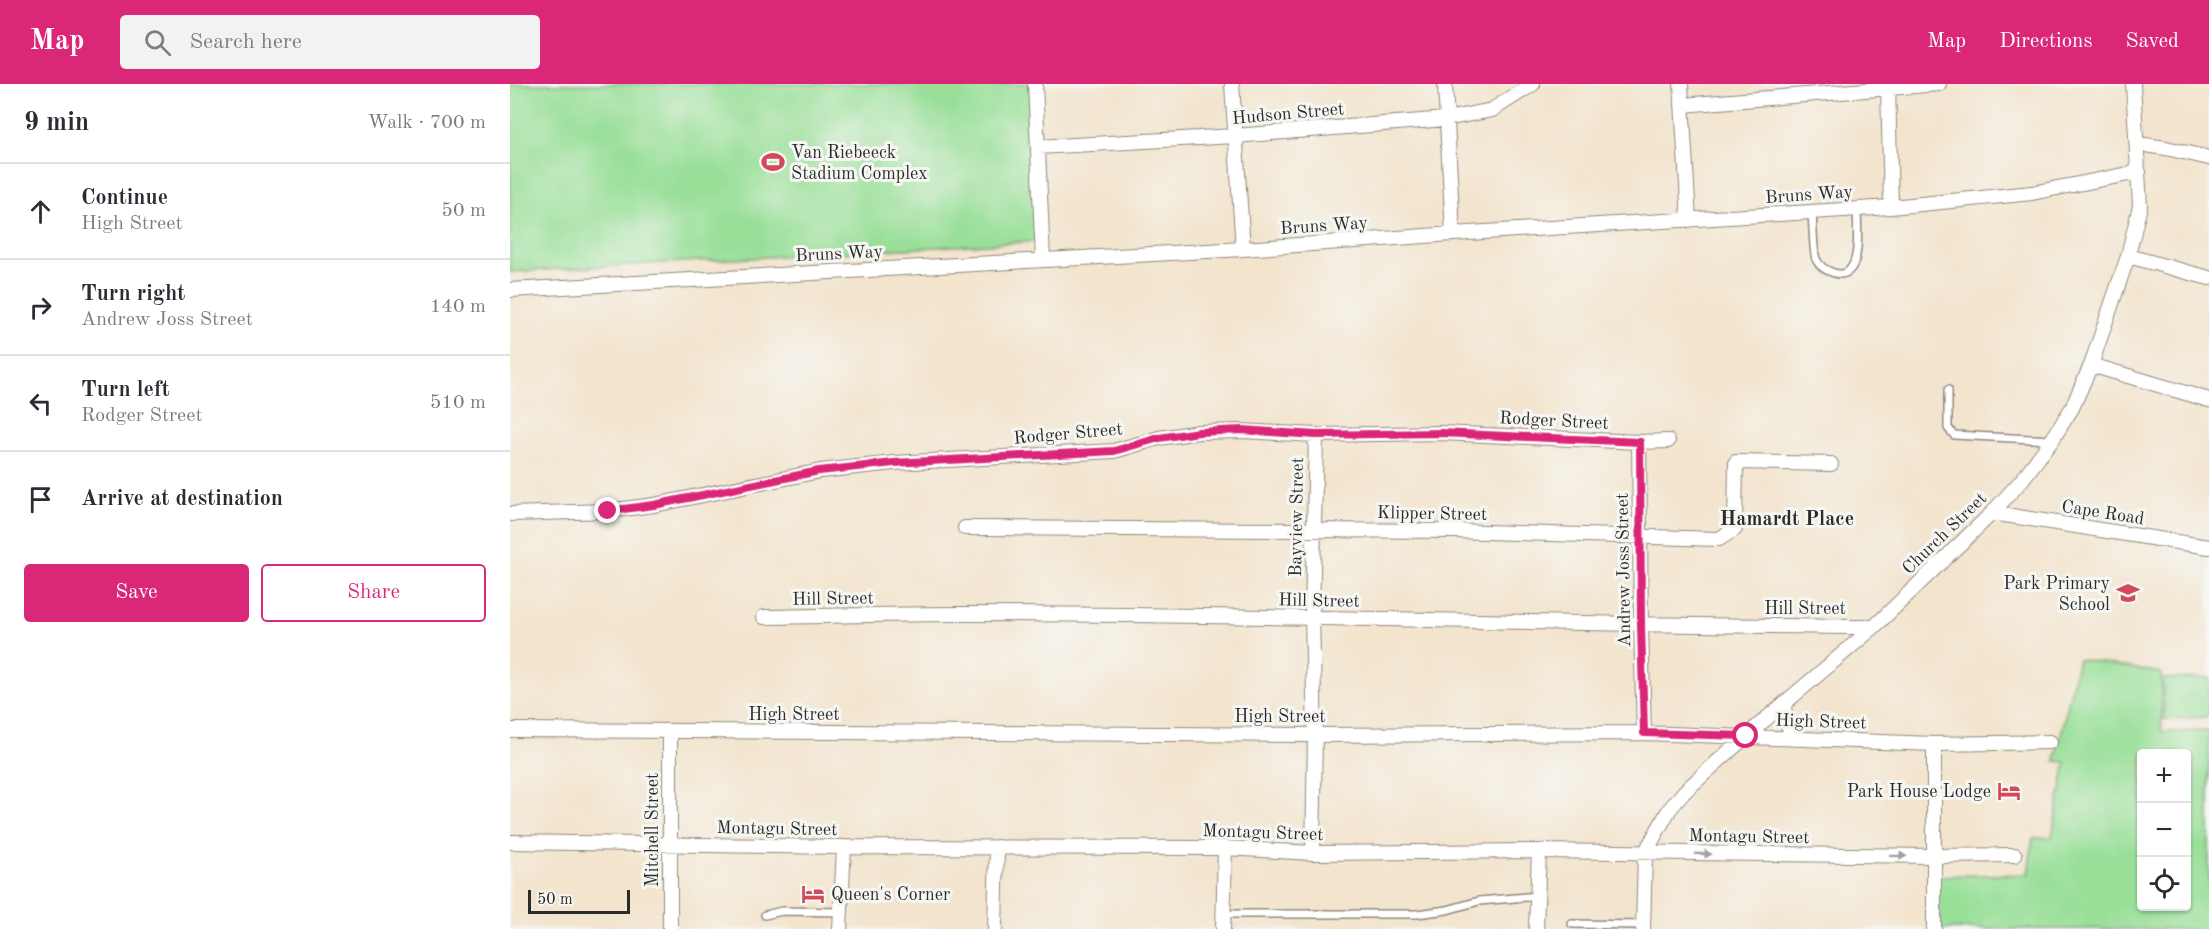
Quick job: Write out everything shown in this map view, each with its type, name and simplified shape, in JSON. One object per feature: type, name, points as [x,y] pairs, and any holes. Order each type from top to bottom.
[{"type":"street","points":[[1035,84],[1043,260]]},
{"type":"street","points":[[1232,84],[1243,249]]},
{"type":"street","points":[[1445,84],[1453,234]]},
{"type":"street","name":"Hudson Street","points":[[1038,147],[1235,136],[1446,119],[1492,110],[1533,84]]},
{"type":"street","points":[[1682,84],[1689,220]]},
{"type":"street","points":[[1682,105],[1888,86],[1939,84]]},
{"type":"street","name":"Church Street","points":[[1643,927],[1645,853],[1669,810],[1684,792],[1746,736],[1874,627],[1992,513],[2052,440],[2072,408],[2091,365],[2128,255],[2139,206],[2138,144],[2133,84]]},
{"type":"street","points":[[1888,86],[1891,207]]},
{"type":"street","points":[[2138,144],[2209,158]]},
{"type":"street","name":"Bruns Way","points":[[510,290],[1243,249],[1891,207],[2032,193],[2139,172]]},
{"type":"street","points":[[2128,255],[2209,278]]},
{"type":"street","points":[[2091,365],[2209,400]]},
{"type":"street","name":"Rodger Street","points":[[510,514],[608,511],[654,505],[819,471],[894,463],[1114,451],[1159,438],[1199,432],[1242,430],[1316,435],[1441,433],[1640,442],[1668,441]]},
{"type":"street","name":"Bayview Street","points":[[1313,853],[1315,735],[1312,618],[1316,435]]},
{"type":"street","name":"Andrew Joss Street","points":[[1640,442],[1644,733]]},
{"type":"street","name":"Klipper Street","points":[[964,528],[1454,531],[1719,539],[1735,529],[1736,462],[1831,464]]},
{"type":"street","name":"Cape Road","points":[[1992,513],[2209,547]]},
{"type":"street","name":"Hill Street","points":[[764,617],[963,614],[1874,627]]},
{"type":"street","points":[[1784,704],[1785,718],[1793,738]]},
{"type":"street","name":"High Street","points":[[510,730],[1315,735],[1644,733],[1934,744],[2050,742]]},
{"type":"street","name":"Mitchell Street","points":[[670,731],[670,929]]},
{"type":"street","points":[[1934,744],[1934,929]]},
{"type":"street","name":"Montagu Street","points":[[510,842],[844,847],[1225,848],[1313,853],[1539,851],[2015,855]]},
{"type":"street","points":[[840,929],[844,847]]},
{"type":"street","points":[[995,929],[997,847]]},
{"type":"street","points":[[1224,929],[1225,848]]},
{"type":"street","points":[[1536,929],[1539,851]]},
{"type":"lane","points":[[1812,212],[1816,259],[1824,269],[1837,274],[1847,273],[1854,265],[1858,238],[1857,209]]},
{"type":"lane","points":[[1947,390],[1948,428],[1954,435],[2052,440]]},
{"type":"lane","points":[[1224,914],[1416,914],[1447,910],[1479,901],[1538,896]]},
{"type":"lane","points":[[765,915],[782,911],[841,912]]},
{"type":"lane","points":[[1572,924],[1643,927]]},
{"type":"green space","name":"Van Riebeeck Stadium Complex","points":[[510,84],[1033,84],[1041,241],[510,272]]},
{"type":"green space","points":[[2078,659],[2161,673],[2162,732],[2209,731],[2209,929],[1937,929],[1936,876],[2028,874],[2033,838],[2052,837],[2066,762],[2055,761]]},
{"type":"green space","points":[[2209,678],[2209,717],[2164,719],[2163,679]]},
{"type":"place","name":"Van Riebeeck Stadium Complex","points":[[773,162]]},
{"type":"place","name":"Park Primary School","points":[[2128,593]]},
{"type":"place","name":"Park House Lodge","points":[[2009,791]]},
{"type":"place","name":"Queen's Corner","points":[[813,894]]},
{"type":"district","name":"Hamardt Place","points":[[1787,518]]},
{"type":"route","points":[[608,511],[654,505],[819,471],[894,463],[1114,451],[1159,438],[1199,432],[1242,430],[1316,435],[1441,433],[1640,442],[1644,733],[1746,736]]}]
